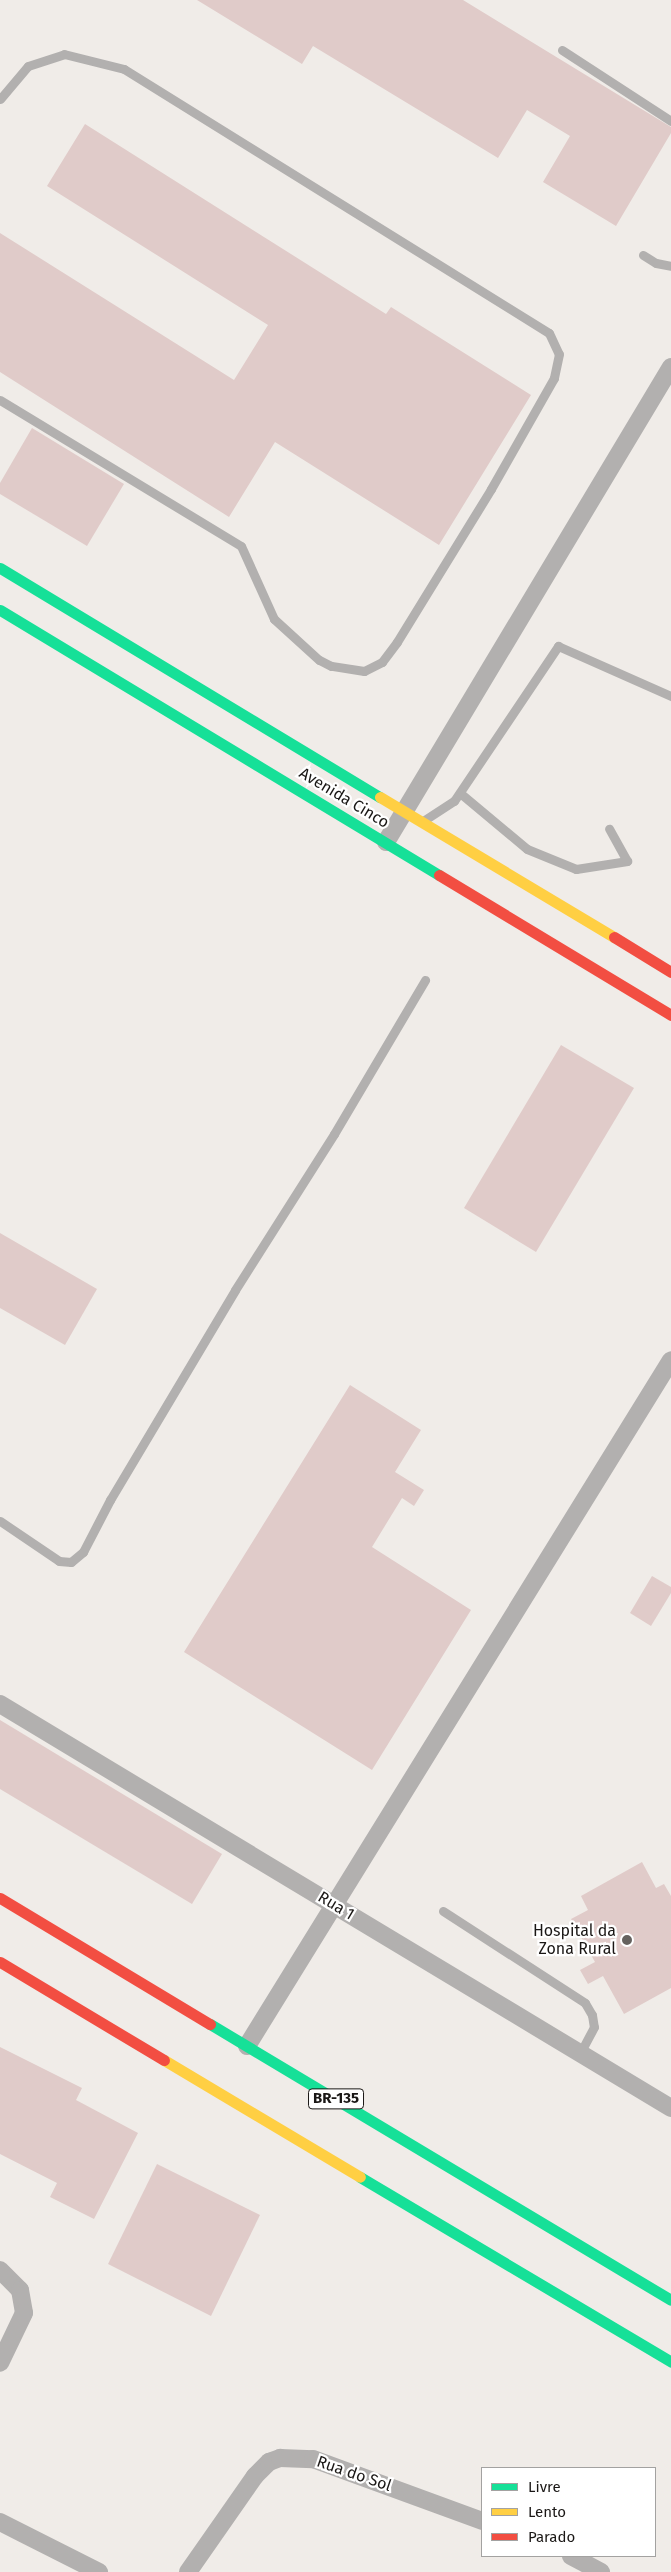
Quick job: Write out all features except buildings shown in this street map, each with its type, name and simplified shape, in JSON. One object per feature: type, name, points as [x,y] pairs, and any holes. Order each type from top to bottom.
[{"type":"main road","name":"Avenida Cinco","points":[[0,568],[671,972]]},
{"type":"main road","name":"Avenida Cinco","points":[[0,610],[671,1016]]},
{"type":"main road","name":"BR-135","points":[[0,1898],[671,2300]]},
{"type":"main road","points":[[0,1962],[671,2362]]},
{"type":"street","points":[[386,842],[406,812],[671,368]]},
{"type":"street","points":[[248,2046],[671,1360]]},
{"type":"street","name":"Rua 1","points":[[0,1704],[671,2108]]},
{"type":"street","points":[[0,2270],[20,2290],[24,2313],[0,2363]]},
{"type":"street","name":"Rua do Sol","points":[[188,2572],[255,2476],[269,2462],[280,2458],[313,2459],[481,2521]]},
{"type":"street","points":[[0,2522],[99,2572]]},
{"type":"street","points":[[573,2557],[601,2572]]},
{"type":"lane","points":[[562,50],[671,121]]},
{"type":"lane","points":[[0,99],[28,66],[64,54],[124,69],[549,333],[559,354],[554,378],[412,617],[382,662],[364,671],[331,666],[319,660],[274,619],[242,546],[0,400]]},
{"type":"lane","points":[[643,255],[656,263],[671,266]]},
{"type":"lane","points":[[422,822],[454,802],[558,646],[671,696]]},
{"type":"lane","points":[[460,793],[527,849],[576,870],[627,861],[610,829]]},
{"type":"lane","points":[[0,1520],[59,1562],[71,1562],[83,1552],[110,1500],[235,1290],[334,1134],[425,980]]},
{"type":"lane","points":[[443,1911],[585,2003],[592,2015],[594,2027],[580,2053]]},
{"type":"traffic: fast","points":[[0,568],[380,797]]},
{"type":"traffic: fast","points":[[0,610],[439,875]]},
{"type":"traffic: fast","points":[[210,2024],[671,2300]]},
{"type":"traffic: fast","points":[[360,2177],[671,2362]]},
{"type":"traffic: slow","points":[[380,797],[614,937]]},
{"type":"traffic: slow","points":[[164,2060],[360,2177]]},
{"type":"traffic: jam","points":[[439,875],[671,1015]]},
{"type":"traffic: jam","points":[[614,937],[671,972]]},
{"type":"traffic: jam","points":[[0,1898],[210,2024]]},
{"type":"traffic: jam","points":[[0,1962],[164,2060]]},
{"type":"place","name":"Hospital da Zona Rural","points":[[627,1940]]}]
